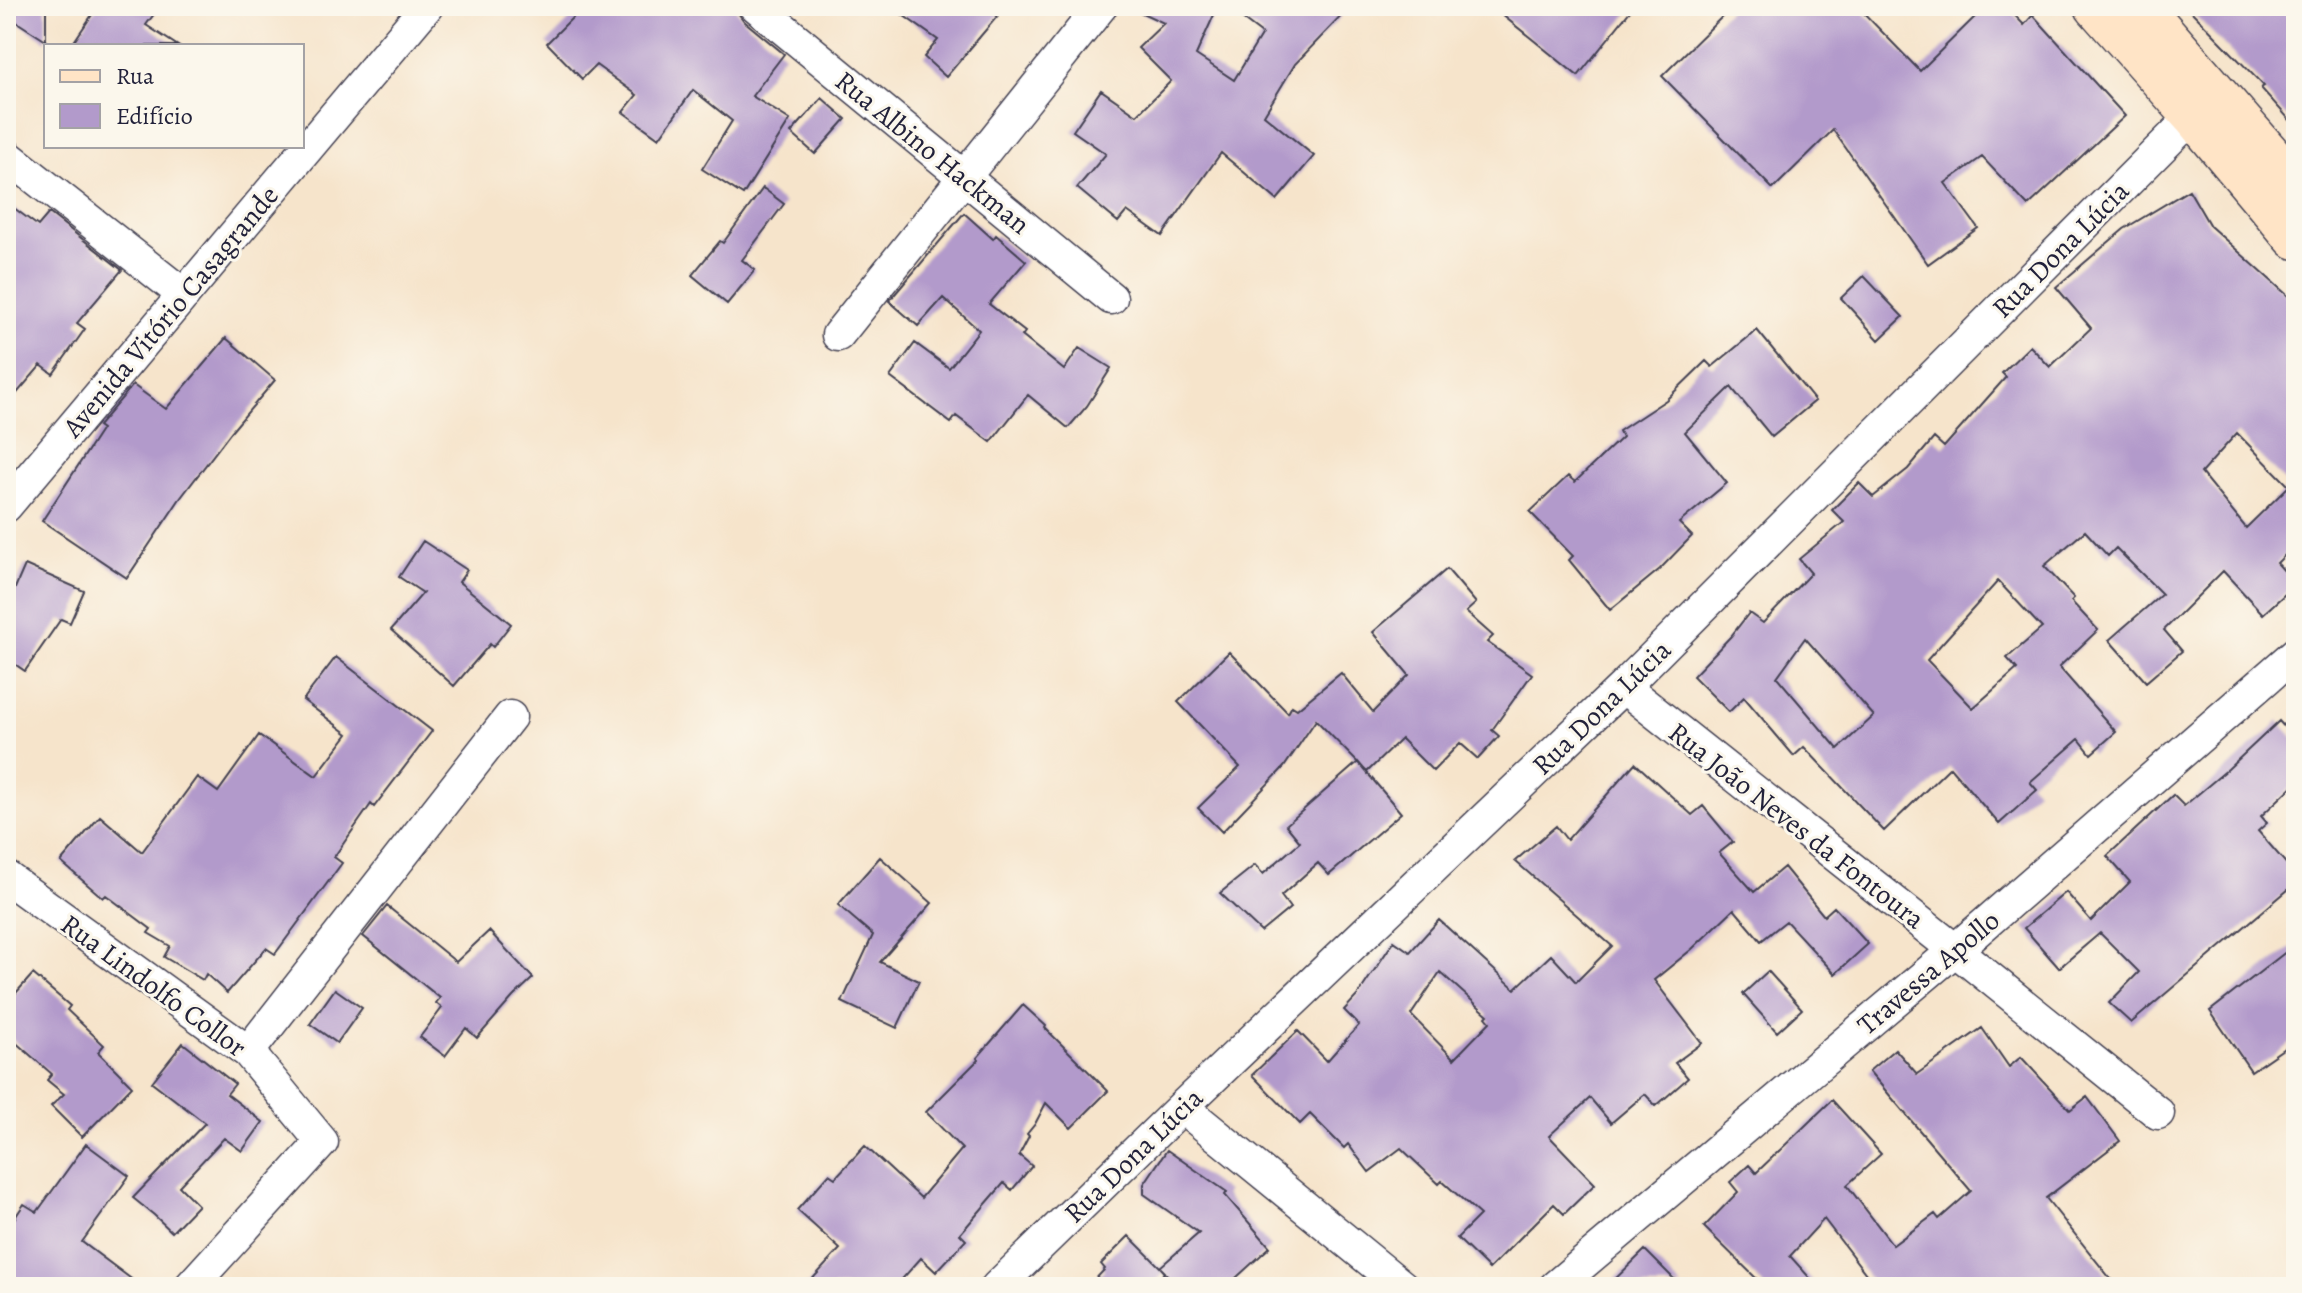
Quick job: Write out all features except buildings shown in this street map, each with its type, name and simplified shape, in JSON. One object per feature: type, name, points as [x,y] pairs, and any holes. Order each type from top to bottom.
[{"type":"main road","points":[[2097,6],[2296,237]]},
{"type":"main road","points":[[2139,6],[2296,186]]},
{"type":"street","name":"Avenida Vitório Casagrande","points":[[6,506],[427,6]]},
{"type":"street","name":"Rua Albino Hackman","points":[[756,6],[1111,298]]},
{"type":"street","points":[[838,335],[1101,6]]},
{"type":"street","name":"Rua Dona Lúcia","points":[[997,1287],[1623,687],[2194,115]]},
{"type":"street","points":[[6,155],[184,295]]},
{"type":"street","name":"Travessa Apollo","points":[[1555,1287],[1955,950],[2296,653]]},
{"type":"street","name":"Rua João Neves da Fontoura","points":[[1623,687],[2158,1113]]},
{"type":"street","points":[[248,1052],[510,717]]},
{"type":"street","name":"Rua Lindolfo Collor","points":[[6,877],[248,1052],[322,1142],[190,1287]]},
{"type":"street","points":[[1182,1107],[1403,1287]]}]
